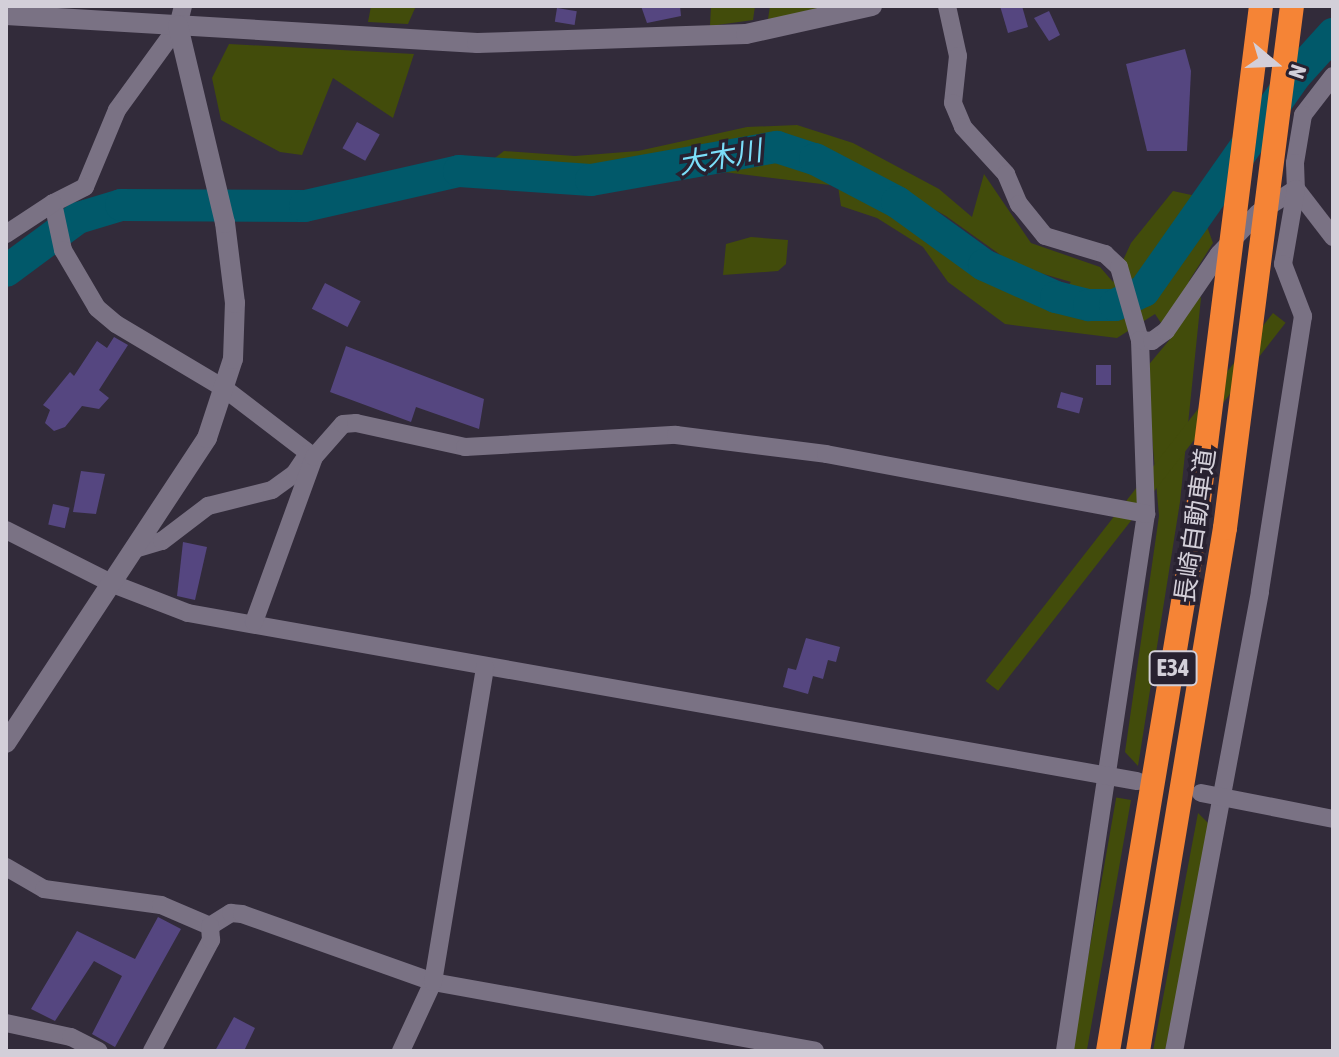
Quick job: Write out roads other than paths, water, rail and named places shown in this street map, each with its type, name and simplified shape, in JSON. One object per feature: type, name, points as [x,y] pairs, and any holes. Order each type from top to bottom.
[{"type":"highway","name":"長崎自動車道","points":[[1108,1051],[1159,762],[1229,284],[1261,6]]},
{"type":"highway","name":"長崎自動車道","points":[[1138,1051],[1192,738],[1259,287],[1292,6]]},
{"type":"street","points":[[6,15],[181,16],[477,43],[746,34],[872,6]]},
{"type":"street","points":[[947,6],[958,56],[953,103],[963,127],[1006,174],[1019,204],[1045,236],[1105,254],[1119,267],[1140,340],[1146,514],[1110,776],[1065,1051]]},
{"type":"street","points":[[6,743],[207,438],[233,359],[235,303],[225,223],[181,16]]},
{"type":"street","points":[[6,234],[85,187],[117,110],[181,16]]},
{"type":"street","points":[[1174,1051],[1223,799],[1303,316],[1283,264],[1296,189],[1303,115],[1333,76]]},
{"type":"street","points":[[1140,340],[1152,341],[1166,331],[1219,254],[1258,213],[1296,189]]},
{"type":"street","points":[[1296,189],[1333,237]]},
{"type":"street","points":[[54,206],[63,250],[97,308],[225,389],[311,456]]},
{"type":"street","points":[[135,549],[162,541],[208,506],[272,490],[295,473],[343,424],[356,423],[465,447],[676,435],[826,454],[1146,514]]},
{"type":"street","points":[[254,622],[311,456]]},
{"type":"street","points":[[6,530],[113,584],[188,613],[254,622],[485,667],[1137,781]]},
{"type":"street","points":[[401,1051],[433,982],[485,667]]},
{"type":"street","points":[[1201,793],[1333,819]]},
{"type":"street","points":[[6,867],[44,889],[161,905],[210,926]]},
{"type":"street","points":[[210,926],[231,913],[242,914],[433,982],[815,1051]]},
{"type":"street","points":[[152,1051],[211,940],[210,926]]},
{"type":"street","points":[[6,1023],[71,1037],[99,1051]]},
{"type":"waterway","name":"大木川","points":[[6,271],[78,218],[121,205],[305,206],[459,171],[591,180],[777,147],[815,159],[897,202],[984,265],[1056,297],[1089,305],[1115,305],[1144,291],[1295,76],[1333,34]]}]
